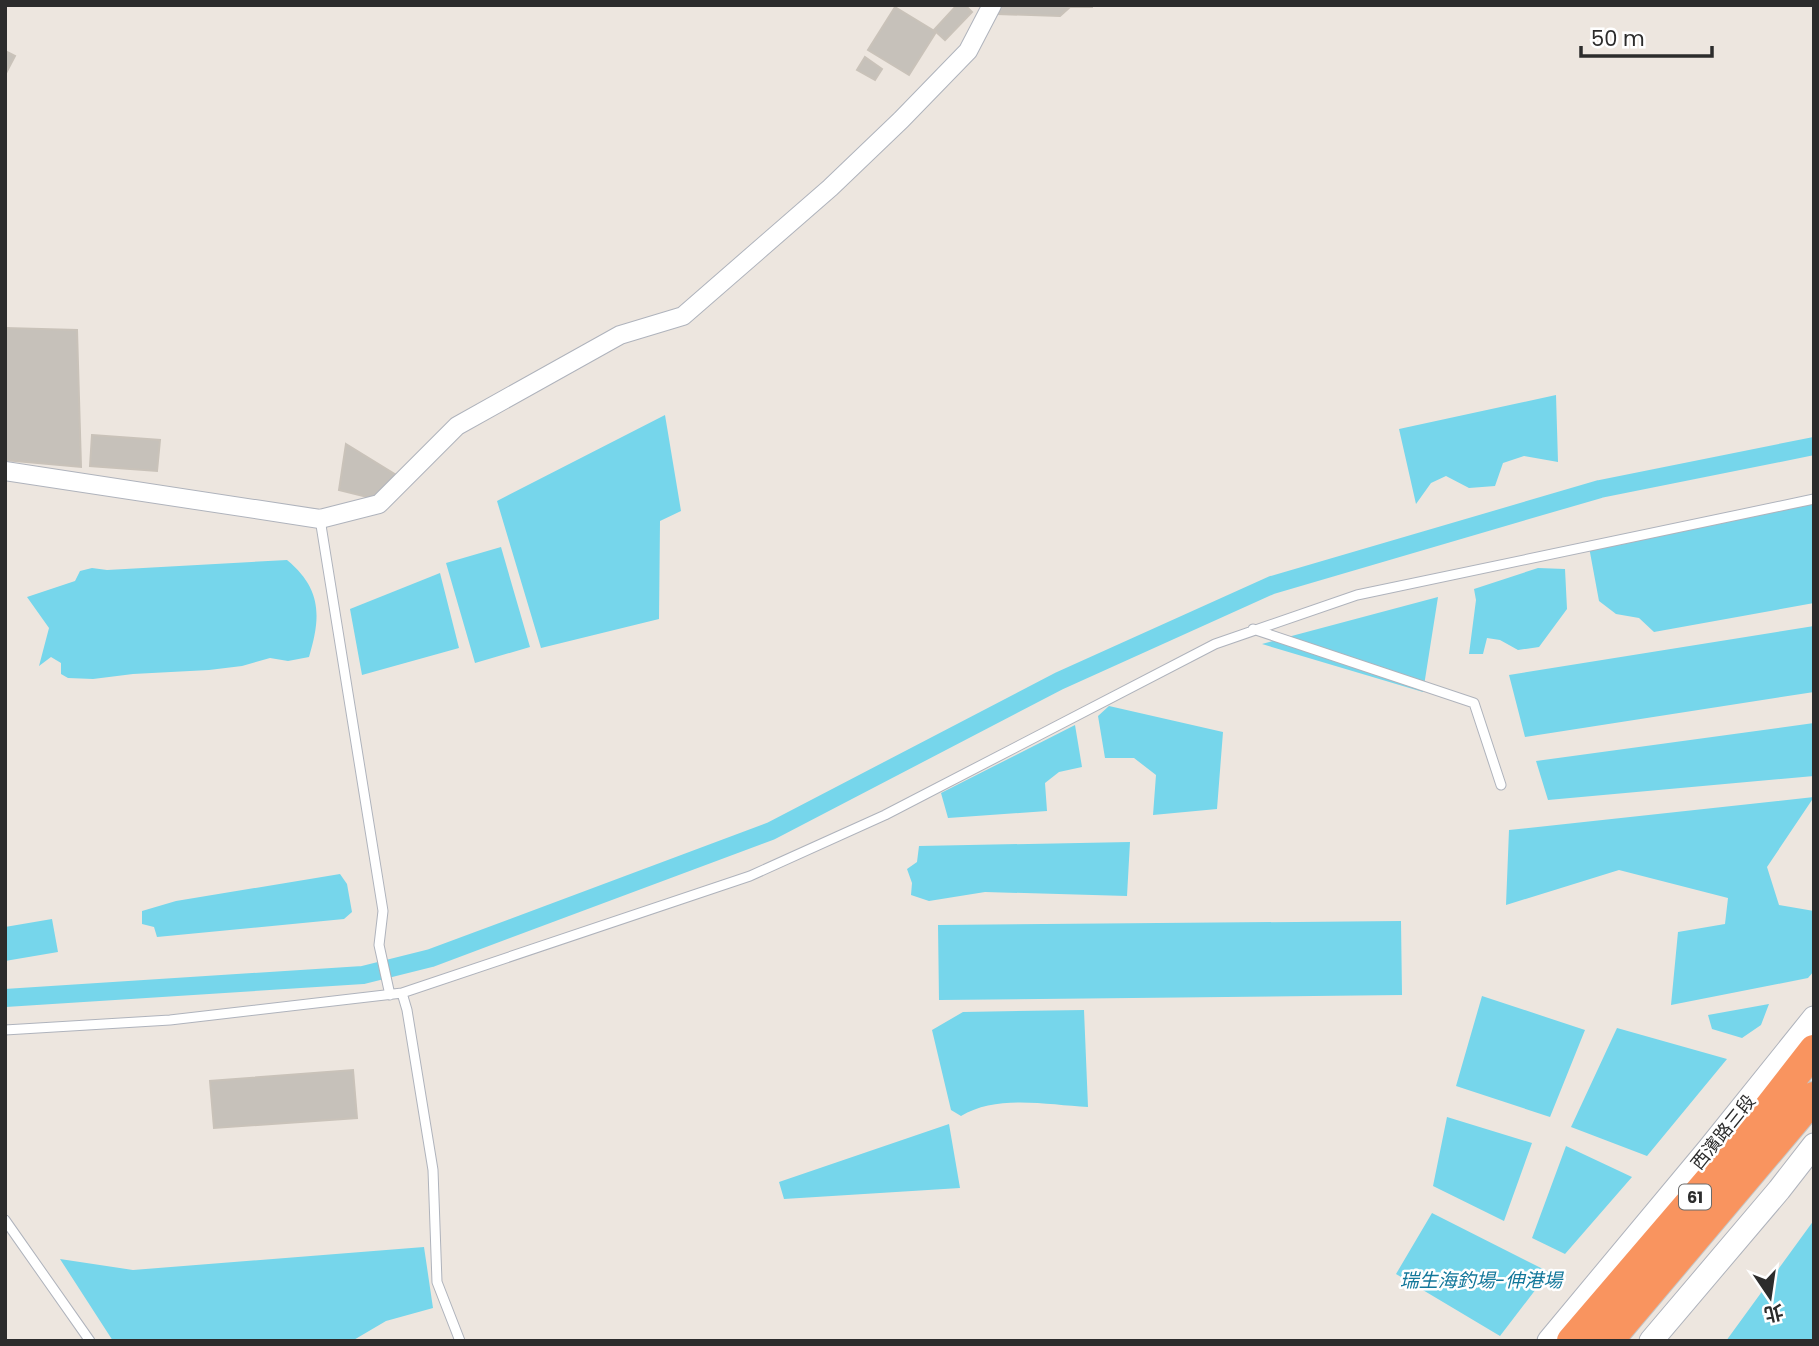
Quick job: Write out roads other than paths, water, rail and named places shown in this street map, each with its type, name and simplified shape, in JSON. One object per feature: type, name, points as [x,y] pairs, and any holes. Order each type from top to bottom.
[{"type":"highway","name":"61","points":[[1572,1341],[1740,1145],[1814,1050]]},
{"type":"highway","name":"61","points":[[1608,1341],[1814,1097]]},
{"type":"street","points":[[5,471],[320,519],[379,504],[457,426],[620,335],[683,316],[830,188],[901,120],[968,51],[992,5]]},
{"type":"street","name":"西濱路三段","points":[[1549,1341],[1709,1150],[1814,1018]]},
{"type":"street","points":[[1651,1341],[1814,1145]]},
{"type":"lane","points":[[5,1030],[170,1020],[402,993],[750,876],[885,815],[1215,644],[1253,629],[1356,595],[1814,499]]},
{"type":"lane","points":[[320,519],[383,911],[379,945],[390,995]]},
{"type":"lane","points":[[1253,629],[1474,703],[1501,785]]},
{"type":"lane","points":[[402,993],[433,1170],[437,1282],[460,1341]]},
{"type":"lane","points":[[5,1220],[89,1341]]},
{"type":"water","points":[[1556,395],[1558,462],[1524,456],[1503,463],[1495,486],[1469,488],[1446,476],[1431,483],[1416,504],[1399,429]]},
{"type":"water","points":[[665,415],[681,511],[660,521],[659,619],[541,648],[497,501]]},
{"type":"water","points":[[1814,500],[1814,603],[1654,632],[1639,618],[1616,614],[1599,601],[1589,547]]},
{"type":"water","points":[[501,547],[530,647],[475,663],[446,563]]},
{"type":"water","points":[[287,560],[307,582],[316,604],[316,629],[309,657],[288,661],[270,658],[242,666],[209,670],[93,679],[68,678],[61,674],[61,663],[51,657],[39,666],[49,628],[27,597],[75,581],[80,571],[92,568],[107,570]]},
{"type":"water","points":[[1538,568],[1565,569],[1567,609],[1539,647],[1518,650],[1500,640],[1487,638],[1483,654],[1469,654],[1476,600],[1474,589]]},
{"type":"water","points":[[440,573],[459,648],[362,675],[350,609]]},
{"type":"water","points":[[1438,597],[1423,692],[1262,644]]},
{"type":"water","points":[[1814,626],[1814,692],[1525,737],[1509,675]]},
{"type":"water","points":[[1109,706],[1223,732],[1217,809],[1153,815],[1156,775],[1134,758],[1105,758],[1098,716]]},
{"type":"water","points":[[1814,723],[1814,776],[1548,800],[1536,761]]},
{"type":"water","points":[[1075,725],[1082,767],[1059,772],[1045,783],[1047,811],[948,818],[941,793]]},
{"type":"water","points":[[1814,797],[1767,867],[1779,905],[1814,911],[1814,971],[1808,978],[1671,1005],[1678,932],[1725,924],[1728,898],[1619,870],[1506,905],[1509,830]]},
{"type":"water","points":[[1130,842],[1127,896],[985,892],[929,901],[911,895],[912,883],[907,869],[917,862],[919,846]]},
{"type":"water","points":[[340,874],[347,884],[352,912],[344,919],[157,937],[154,927],[142,924],[142,911],[176,901]]},
{"type":"water","points":[[52,919],[58,952],[5,961],[5,927]]},
{"type":"water","points":[[1401,921],[1402,995],[939,1000],[938,925]]},
{"type":"water","points":[[1482,996],[1585,1030],[1550,1117],[1456,1086]]},
{"type":"water","points":[[1769,1004],[1761,1025],[1742,1038],[1712,1029],[1708,1015]]},
{"type":"water","points":[[1084,1010],[1088,1107],[1023,1102],[990,1105],[961,1116],[951,1110],[932,1030],[963,1012]]},
{"type":"water","points":[[1617,1028],[1727,1059],[1647,1156],[1571,1127]]},
{"type":"water","points":[[1447,1117],[1532,1143],[1504,1221],[1433,1186]]},
{"type":"water","points":[[949,1124],[960,1188],[784,1199],[779,1182]]},
{"type":"water","points":[[1566,1146],[1632,1177],[1565,1254],[1532,1238]]},
{"type":"water","name":"瑞生海釣場-伸港場","points":[[1432,1213],[1549,1272],[1500,1336],[1396,1274]]},
{"type":"water","points":[[1814,1220],[1814,1341],[1726,1341]]},
{"type":"water","points":[[424,1247],[433,1308],[386,1321],[352,1341],[113,1341],[60,1259],[133,1270]]},
{"type":"waterway","points":[[5,998],[363,975],[431,958],[771,831],[1059,681],[1272,585],[1600,489],[1814,446]]}]
